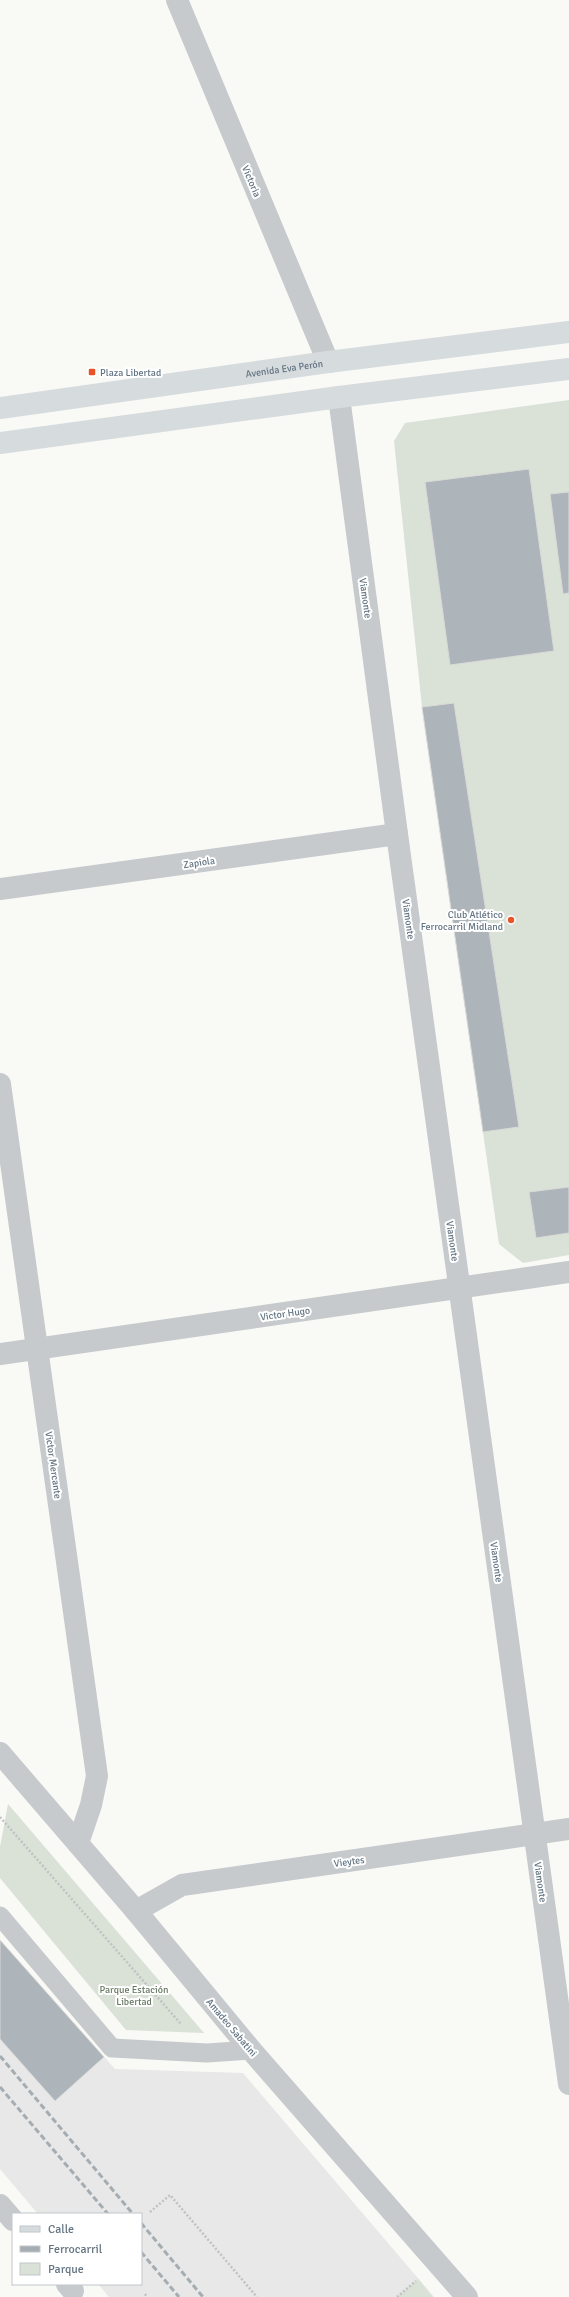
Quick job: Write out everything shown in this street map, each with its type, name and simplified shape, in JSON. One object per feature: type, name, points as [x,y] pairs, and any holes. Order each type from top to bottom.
[{"type":"main road","name":"Avenida Eva Perón","points":[[0,408],[328,362],[569,332]]},
{"type":"main road","points":[[0,443],[339,397],[569,369]]},
{"type":"street","name":"Victoria","points":[[176,0],[328,362]]},
{"type":"street","name":"Viamonte","points":[[339,397],[397,834],[569,2084]]},
{"type":"street","name":"Zapiola","points":[[0,889],[397,834]]},
{"type":"street","name":"Victor Mercante","points":[[0,1084],[97,1776],[91,1805],[78,1844]]},
{"type":"street","name":"Victor Hugo","points":[[0,1354],[569,1272]]},
{"type":"street","name":"Amadeo Sabatini","points":[[0,1754],[136,1911],[251,2050],[467,2297]]},
{"type":"street","name":"Vieytes","points":[[136,1911],[182,1885],[569,1829]]},
{"type":"street","points":[[0,2204],[12,2219]]},
{"type":"lane","points":[[0,1916],[112,2048],[207,2053],[251,2050]]},
{"type":"path","points":[[0,1817],[207,2053]]},
{"type":"path","points":[[150,2212],[170,2195],[257,2297]]},
{"type":"path","points":[[144,2294],[147,2297]]},
{"type":"shaded area","points":[[0,1940],[115,2069],[243,2073],[434,2297],[109,2297],[99,2285],[142,2285],[142,2213],[37,2213],[0,2169]]},
{"type":"green space","name":"Club Atlético Ferrocarril Midland","points":[[569,400],[569,1255],[523,1263],[499,1244],[422,707],[394,441],[405,423]]},
{"type":"green space","name":"Parque Estación Libertad","points":[[8,1804],[204,2033],[126,2030],[0,1878],[0,1847]]},
{"type":"green space","points":[[418,2279],[433,2297],[397,2297]]},
{"type":"building","points":[[529,469],[554,651],[450,665],[425,482]]},
{"type":"building","points":[[569,492],[569,593],[563,594],[550,494]]},
{"type":"building","points":[[454,703],[519,1127],[483,1132],[422,707]]},
{"type":"building","points":[[569,1187],[569,1233],[536,1238],[529,1192]]},
{"type":"building","points":[[0,1940],[104,2057],[55,2101],[0,2039]]},
{"type":"railway","points":[[0,2056],[132,2213]]},
{"type":"railway","points":[[0,2087],[107,2213]]},
{"type":"railway","points":[[142,2224],[203,2297]]},
{"type":"railway","points":[[142,2253],[179,2297]]},
{"type":"place","name":"Plaza Libertad","points":[[92,372]]},
{"type":"place","name":"Club Atlético Ferrocarril Midland","points":[[511,920]]}]
